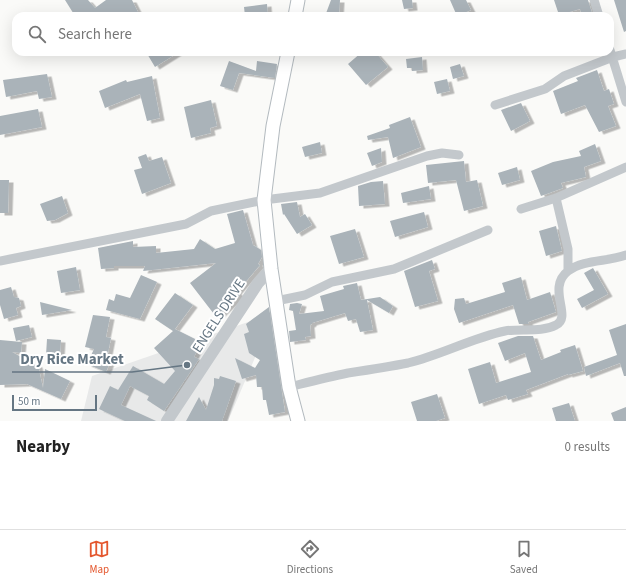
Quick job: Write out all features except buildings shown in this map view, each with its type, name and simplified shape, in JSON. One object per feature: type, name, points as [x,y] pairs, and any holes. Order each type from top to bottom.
[{"type":"main road","points":[[296,12],[298,0]]},
{"type":"main road","points":[[287,56],[273,126],[264,200],[266,237],[289,386],[298,421]]},
{"type":"street","points":[[594,0],[598,12]]},
{"type":"street","points":[[614,53],[626,54]]},
{"type":"street","points":[[495,105],[545,89],[564,76],[605,56]]},
{"type":"street","points":[[612,56],[626,102]]},
{"type":"street","points":[[0,261],[186,224],[211,211],[264,200],[320,193],[427,156],[442,153],[459,156]]},
{"type":"street","points":[[520,209],[556,198],[626,167]]},
{"type":"street","points":[[556,198],[568,249],[568,271]]},
{"type":"street","points":[[276,301],[305,295],[339,280],[394,269],[488,230]]},
{"type":"street","points":[[289,386],[348,373],[408,363],[506,331],[551,328],[558,324],[562,318],[562,310],[558,297],[559,283],[568,271],[587,263],[626,255]]},
{"type":"street","name":"ENGELS DRIVE","points":[[168,421],[258,283],[271,269]]},
{"type":"shaded area","points":[[274,313],[228,421],[81,421],[92,376]]},
{"type":"place","name":"Dry Rice Market","points":[[187,365]]}]
